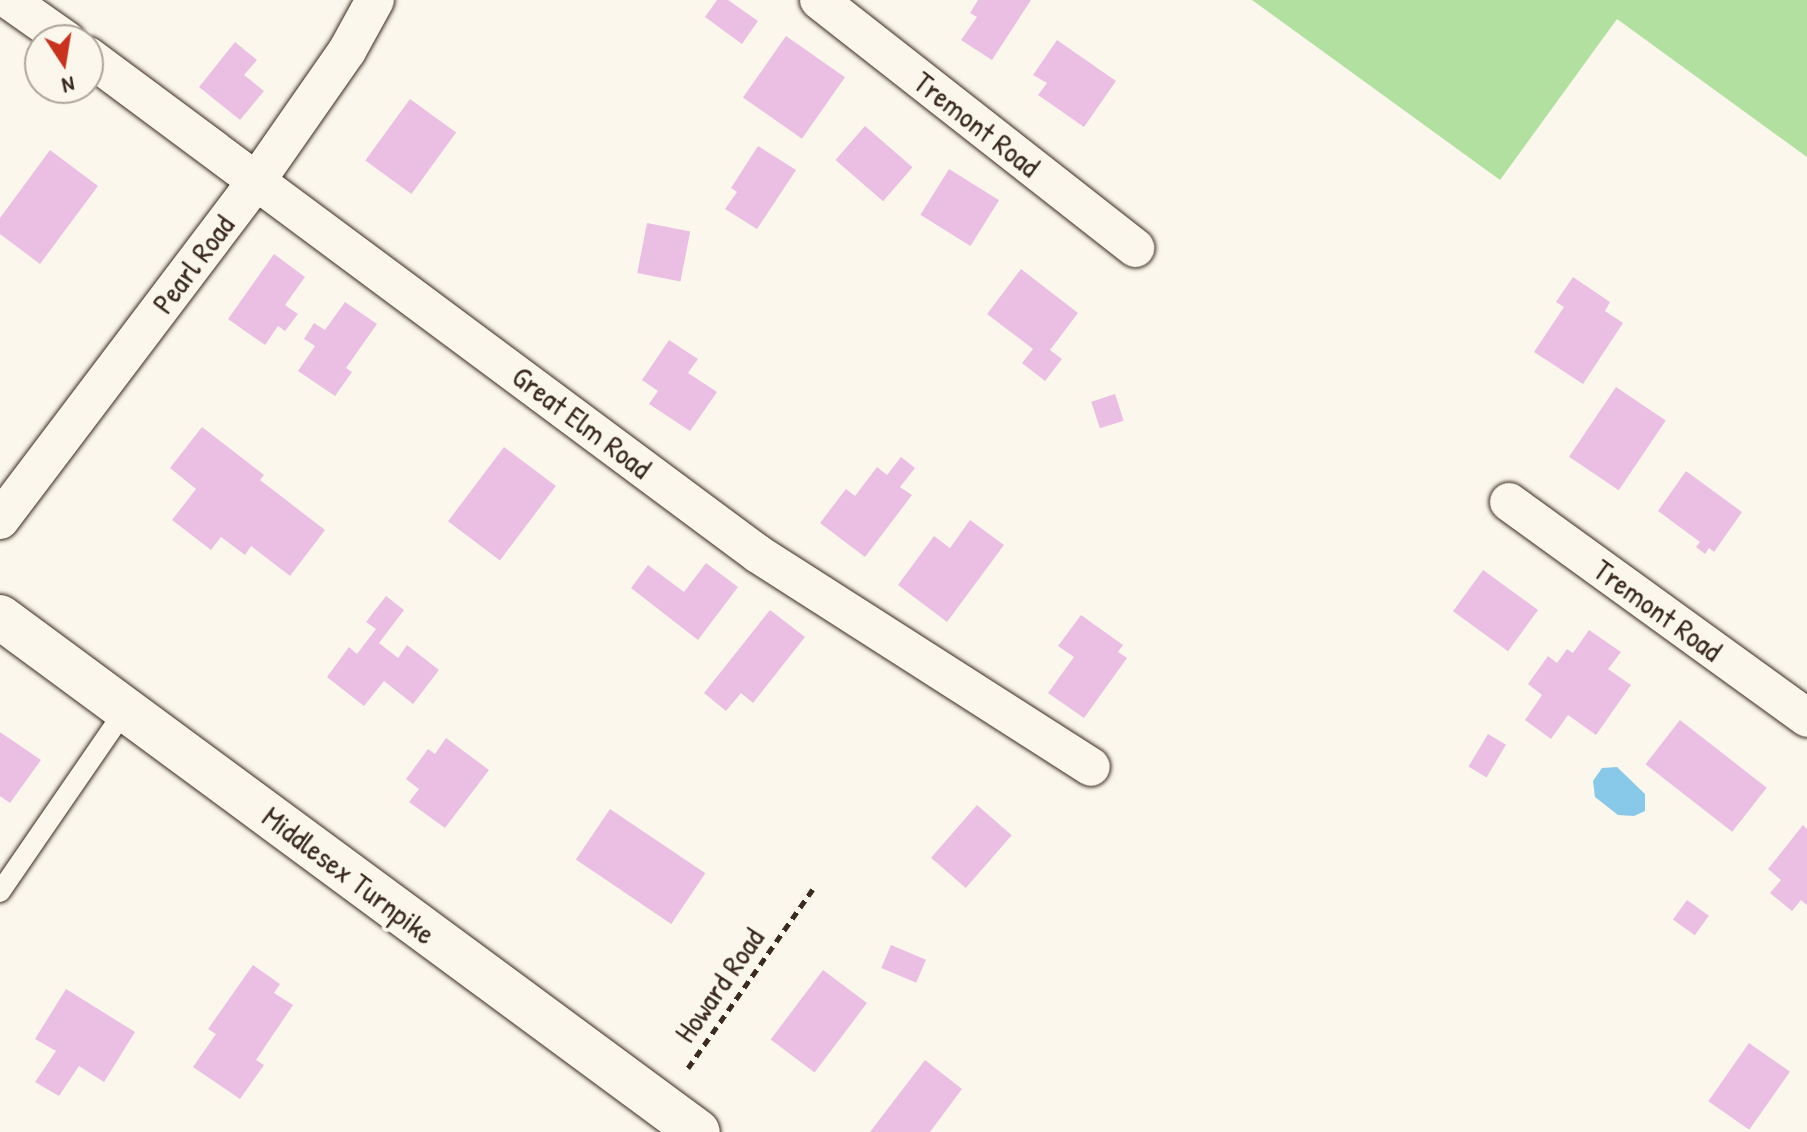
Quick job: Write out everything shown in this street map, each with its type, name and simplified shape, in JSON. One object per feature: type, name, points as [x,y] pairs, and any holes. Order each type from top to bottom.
[{"type":"main road","name":"Middlesex Turnpike","points":[[0,617],[698,1132]]},
{"type":"street","points":[[9,0],[43,24]]},
{"type":"street","name":"Pearl Road","points":[[0,520],[257,180],[347,51],[375,0]]},
{"type":"street","name":"Tremont Road","points":[[819,0],[1135,248]]},
{"type":"street","name":"Great Elm Road","points":[[104,68],[758,554],[1091,767]]},
{"type":"street","name":"Tremont Road","points":[[1509,502],[1807,718]]},
{"type":"lane","points":[[0,892],[126,709]]},
{"type":"path","name":"Howard Road","points":[[661,1106],[813,889]]},
{"type":"green space","points":[[1252,0],[1807,0],[1807,157],[1617,19],[1500,180]]},
{"type":"water","points":[[1617,767],[1645,794],[1645,811],[1634,816],[1618,815],[1595,797],[1593,781],[1602,768]]},
{"type":"building","points":[[717,0],[728,0],[758,21],[742,44],[705,17]]},
{"type":"building","points":[[978,0],[1031,0],[992,60],[961,40],[977,17],[970,13]]},
{"type":"building","points":[[786,36],[845,77],[802,139],[743,97]]},
{"type":"building","points":[[1057,40],[1116,81],[1084,127],[1038,95],[1047,83],[1033,75]]},
{"type":"building","points":[[235,42],[257,60],[244,75],[264,91],[240,120],[199,87]]},
{"type":"building","points":[[410,99],[456,133],[411,194],[365,160]]},
{"type":"building","points":[[865,126],[913,167],[883,201],[835,160]]},
{"type":"building","points":[[758,146],[796,170],[757,229],[725,209],[737,192],[731,188]]},
{"type":"building","points":[[50,150],[98,186],[40,264],[0,234],[0,218]]},
{"type":"building","points":[[949,169],[999,200],[970,246],[920,215]]},
{"type":"building","points":[[647,223],[690,231],[680,281],[637,273]]},
{"type":"building","points":[[274,254],[305,277],[285,305],[298,314],[285,331],[278,326],[265,345],[228,319]]},
{"type":"building","points":[[1021,269],[1078,313],[1050,350],[1062,359],[1045,381],[1022,363],[1033,349],[987,314]]},
{"type":"building","points":[[1573,277],[1610,302],[1605,311],[1623,323],[1583,384],[1534,352],[1564,307],[1556,302]]},
{"type":"building","points":[[345,302],[377,324],[346,368],[352,372],[335,396],[298,371],[315,346],[304,339],[314,323],[325,330]]},
{"type":"building","points":[[669,340],[698,359],[688,373],[717,392],[690,431],[649,404],[658,391],[642,380]]},
{"type":"building","points":[[1616,387],[1666,421],[1619,490],[1569,457]]},
{"type":"building","points":[[1115,394],[1124,421],[1100,428],[1091,402]]},
{"type":"building","points":[[202,427],[264,475],[260,480],[325,530],[290,576],[251,546],[245,555],[221,537],[211,550],[172,520],[196,489],[170,468]]},
{"type":"building","points":[[504,447],[556,486],[500,560],[448,521]]},
{"type":"building","points":[[901,457],[915,468],[900,487],[912,495],[865,557],[820,523],[846,489],[855,496],[877,467],[887,475]]},
{"type":"building","points":[[1686,471],[1742,512],[1714,552],[1709,548],[1705,554],[1696,547],[1700,542],[1658,511]]},
{"type":"building","points":[[970,520],[1004,545],[947,622],[898,585],[934,536],[950,548]]},
{"type":"building","points":[[706,563],[738,587],[698,640],[631,588],[648,565],[684,592]]},
{"type":"building","points":[[1483,570],[1538,610],[1508,651],[1453,611]]},
{"type":"building","points":[[386,596],[404,610],[379,643],[398,658],[407,645],[439,670],[413,704],[384,681],[364,706],[327,677],[349,647],[357,654],[376,629],[366,622]]},
{"type":"building","points":[[770,610],[805,637],[753,703],[741,693],[726,711],[704,693]]},
{"type":"building","points":[[1081,615],[1123,645],[1118,652],[1127,658],[1084,718],[1048,693],[1074,657],[1058,646]]},
{"type":"building","points":[[1589,630],[1621,652],[1608,669],[1631,685],[1596,735],[1568,715],[1551,739],[1525,720],[1542,695],[1528,684],[1548,656],[1557,663],[1567,649],[1573,653]]},
{"type":"building","points":[[1680,720],[1767,788],[1732,832],[1646,764]]},
{"type":"building","points":[[0,732],[41,760],[10,803],[0,796]]},
{"type":"building","points":[[1488,734],[1506,745],[1486,777],[1468,767]]},
{"type":"building","points":[[446,738],[489,770],[445,828],[409,802],[419,789],[406,779],[428,749],[435,754]]},
{"type":"building","points":[[977,805],[1012,835],[966,888],[931,858]]},
{"type":"building","points":[[610,809],[705,873],[671,924],[576,860]]},
{"type":"building","points":[[1803,825],[1807,829],[1807,905],[1801,900],[1792,911],[1770,893],[1781,880],[1768,869]]},
{"type":"building","points":[[1687,900],[1709,916],[1695,935],[1673,919]]},
{"type":"building","points":[[891,945],[926,960],[916,983],[881,968]]},
{"type":"building","points":[[253,965],[280,984],[274,993],[293,1005],[256,1060],[264,1065],[240,1099],[193,1067],[216,1034],[208,1029]]},
{"type":"building","points":[[823,970],[867,1003],[815,1073],[771,1039]]},
{"type":"building","points":[[66,989],[135,1032],[104,1082],[79,1066],[59,1096],[35,1082],[56,1051],[35,1039]]},
{"type":"building","points":[[1749,1043],[1790,1072],[1749,1130],[1708,1101]]},
{"type":"building","points":[[925,1060],[962,1089],[930,1132],[870,1132]]}]
